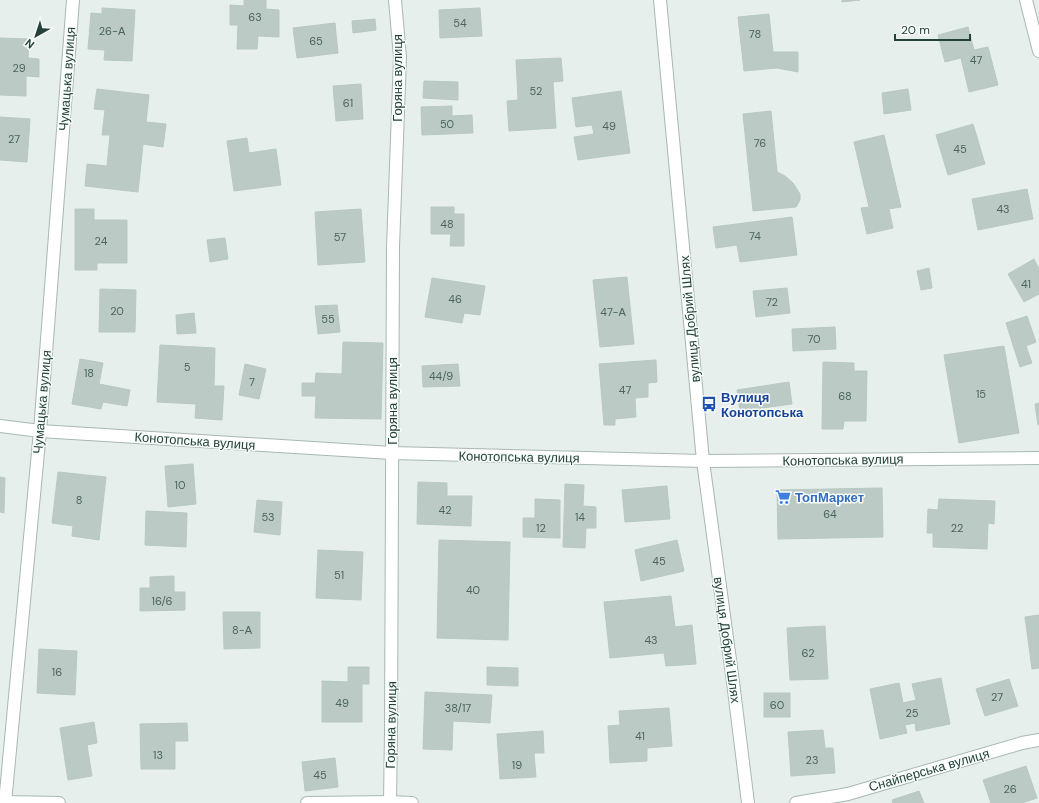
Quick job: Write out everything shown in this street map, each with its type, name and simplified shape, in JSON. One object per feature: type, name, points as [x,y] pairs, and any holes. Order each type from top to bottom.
[{"type":"street","name":"Чумацька вулиця","points":[[3,802],[40,432],[73,0]]},
{"type":"street","name":"Горяна вулиця","points":[[390,802],[393,247],[400,57],[395,0]]},
{"type":"street","name":"вулиця Добрий Шлях","points":[[660,0],[703,462],[748,803]]},
{"type":"street","points":[[1026,0],[1039,51]]},
{"type":"street","name":"Конотопська вулиця","points":[[0,426],[40,432],[392,453],[703,462],[1039,458]]},
{"type":"street","name":"Снайперська вулиця","points":[[796,803],[848,794],[1022,743],[1039,740]]},
{"type":"street","points":[[3,802],[59,803]]},
{"type":"street","points":[[307,803],[412,803]]},
{"type":"building","points":[[244,0],[266,0],[266,9],[279,10],[279,37],[258,36],[257,49],[237,49],[238,25],[230,25],[230,5],[244,6]]},
{"type":"building","points":[[842,0],[860,0],[842,2]]},
{"type":"building","points":[[102,8],[135,10],[132,61],[104,60],[105,50],[88,49],[91,13],[102,14]]},
{"type":"building","points":[[480,8],[482,36],[440,38],[439,10]]},
{"type":"building","points":[[769,14],[773,52],[798,52],[798,72],[777,68],[744,71],[738,17]]},
{"type":"building","points":[[375,19],[376,30],[353,33],[352,21]]},
{"type":"building","points":[[335,23],[338,53],[297,58],[293,28]]},
{"type":"building","points":[[968,27],[974,50],[988,47],[998,85],[969,92],[961,58],[945,62],[938,35]]},
{"type":"building","points":[[0,38],[29,39],[28,58],[39,59],[39,77],[26,76],[26,96],[0,95]]},
{"type":"building","points":[[561,58],[563,81],[553,82],[556,128],[509,131],[507,101],[518,100],[516,60]]},
{"type":"building","points":[[424,81],[458,82],[458,100],[423,98]]},
{"type":"building","points":[[361,84],[363,119],[336,121],[333,86]]},
{"type":"building","points":[[97,89],[149,95],[146,122],[166,124],[163,147],[143,144],[138,192],[85,186],[87,164],[107,166],[110,135],[102,135],[105,110],[94,109]]},
{"type":"building","points":[[908,89],[911,110],[884,114],[882,93]]},
{"type":"building","points":[[621,91],[630,153],[578,160],[574,137],[594,134],[592,125],[576,127],[572,98]]},
{"type":"building","points":[[452,106],[452,116],[472,115],[473,133],[422,135],[421,107]]},
{"type":"building","points":[[771,111],[777,172],[785,176],[793,183],[800,194],[800,200],[796,207],[753,211],[743,114]]},
{"type":"building","points":[[0,117],[30,119],[27,162],[0,160]]},
{"type":"building","points":[[973,124],[985,164],[948,175],[936,135]]},
{"type":"building","points":[[884,135],[901,207],[889,209],[893,228],[867,234],[861,208],[869,207],[854,142]]},
{"type":"building","points":[[247,138],[249,153],[276,149],[281,185],[234,191],[227,141]]},
{"type":"building","points":[[1027,189],[1033,219],[978,230],[972,199]]},
{"type":"building","points":[[431,207],[454,207],[454,214],[464,214],[464,246],[450,246],[451,234],[431,234]]},
{"type":"building","points":[[75,209],[94,209],[94,220],[127,220],[127,263],[97,263],[97,270],[75,270]]},
{"type":"building","points":[[361,209],[365,262],[318,265],[315,212]]},
{"type":"building","points":[[792,217],[797,255],[740,262],[737,245],[716,248],[713,227]]},
{"type":"building","points":[[225,238],[228,259],[210,262],[207,240]]},
{"type":"building","points":[[1034,259],[1039,269],[1039,294],[1024,302],[1008,274]]},
{"type":"building","points":[[929,268],[932,288],[921,290],[917,271]]},
{"type":"building","points":[[627,277],[634,344],[600,347],[593,280]]},
{"type":"building","points":[[432,278],[485,286],[480,315],[464,313],[462,323],[425,317]]},
{"type":"building","points":[[787,288],[790,313],[756,317],[753,291]]},
{"type":"building","points":[[100,289],[136,290],[135,332],[99,332]]},
{"type":"building","points":[[337,305],[340,332],[318,334],[315,306]]},
{"type":"building","points":[[194,313],[196,333],[177,334],[176,315]]},
{"type":"building","points":[[1027,316],[1036,342],[1026,346],[1032,363],[1020,367],[1006,323]]},
{"type":"building","points":[[835,327],[836,349],[793,351],[792,329]]},
{"type":"building","points":[[343,342],[383,343],[381,419],[315,418],[316,396],[302,396],[302,383],[315,383],[316,373],[342,374]]},
{"type":"building","points":[[160,345],[215,348],[214,386],[224,386],[222,420],[195,418],[196,404],[157,402]]},
{"type":"building","points":[[1004,346],[1019,433],[959,443],[944,355]]},
{"type":"building","points":[[80,359],[103,363],[99,384],[130,390],[127,406],[103,402],[101,409],[72,404]]},
{"type":"building","points":[[656,360],[657,382],[648,383],[648,397],[635,398],[636,417],[615,419],[615,425],[604,425],[599,364]]},
{"type":"building","points":[[823,362],[854,363],[854,371],[867,371],[866,421],[844,421],[843,429],[822,429]]},
{"type":"building","points":[[245,364],[266,369],[259,399],[239,395]]},
{"type":"building","points":[[458,364],[460,386],[423,387],[422,366]]},
{"type":"building","points":[[789,382],[792,404],[740,411],[737,390]]},
{"type":"building","points":[[1039,403],[1039,425],[1038,425],[1035,404]]},
{"type":"building","points":[[193,464],[196,504],[168,507],[165,466]]},
{"type":"building","points":[[58,472],[106,477],[99,540],[72,536],[73,526],[52,523]]},
{"type":"building","points":[[0,477],[5,478],[4,513],[0,512]]},
{"type":"building","points":[[418,482],[447,483],[447,496],[472,496],[471,526],[417,524]]},
{"type":"building","points":[[565,484],[584,485],[583,506],[596,507],[596,528],[586,528],[585,548],[563,547]]},
{"type":"building","points":[[667,486],[670,519],[625,522],[622,490]]},
{"type":"building","points":[[882,488],[883,537],[778,539],[777,490]]},
{"type":"building","points":[[535,499],[560,500],[560,538],[523,537],[523,518],[535,518]]},
{"type":"building","points":[[939,499],[995,501],[994,524],[988,523],[987,549],[933,547],[933,533],[927,533],[928,509],[938,510]]},
{"type":"building","points":[[257,500],[282,502],[280,535],[254,532]]},
{"type":"building","points":[[146,511],[187,513],[186,547],[145,545]]},
{"type":"building","points":[[439,540],[510,542],[508,640],[437,638]]},
{"type":"building","points":[[677,540],[684,571],[641,581],[635,550]]},
{"type":"building","points":[[318,550],[363,552],[361,600],[316,598]]},
{"type":"building","points":[[174,576],[174,592],[185,592],[185,610],[140,611],[140,588],[150,588],[150,577]]},
{"type":"building","points":[[671,596],[675,627],[692,625],[696,664],[666,666],[664,653],[610,658],[604,602]]},
{"type":"building","points":[[223,612],[260,612],[260,648],[224,649]]},
{"type":"building","points":[[1039,615],[1039,668],[1032,669],[1025,617]]},
{"type":"building","points":[[825,626],[828,679],[790,680],[787,628]]},
{"type":"building","points":[[39,649],[77,651],[75,695],[37,693]]},
{"type":"building","points":[[348,667],[369,667],[369,684],[362,684],[362,722],[322,722],[322,681],[348,682]]},
{"type":"building","points":[[487,667],[518,668],[518,686],[487,685]]},
{"type":"building","points":[[941,678],[950,724],[916,731],[915,723],[905,725],[907,733],[880,739],[870,689],[899,683],[903,703],[916,700],[912,684]]},
{"type":"building","points":[[1009,679],[1018,706],[985,716],[976,689]]},
{"type":"building","points":[[425,692],[492,695],[490,723],[453,721],[452,750],[423,749]]},
{"type":"building","points":[[764,693],[790,693],[790,717],[764,717]]},
{"type":"building","points":[[669,708],[672,746],[647,748],[647,761],[610,763],[608,726],[620,725],[619,711]]},
{"type":"building","points":[[94,722],[97,743],[87,745],[92,776],[68,780],[60,728]]},
{"type":"building","points":[[187,723],[188,741],[175,741],[175,769],[141,769],[140,724]]},
{"type":"building","points":[[823,730],[825,748],[833,748],[835,773],[791,776],[788,732]]},
{"type":"building","points":[[543,731],[544,753],[534,753],[536,777],[500,779],[497,734]]},
{"type":"building","points":[[335,758],[338,787],[305,791],[302,762]]},
{"type":"building","points":[[1026,766],[1037,798],[1022,803],[991,803],[983,780]]},
{"type":"building","points":[[919,791],[924,803],[893,803],[892,800]]},
{"type":"place","name":"Вулиця Конотопська","points":[[709,404]]},
{"type":"place","name":"ТопМаркет","points":[[783,497]]}]
